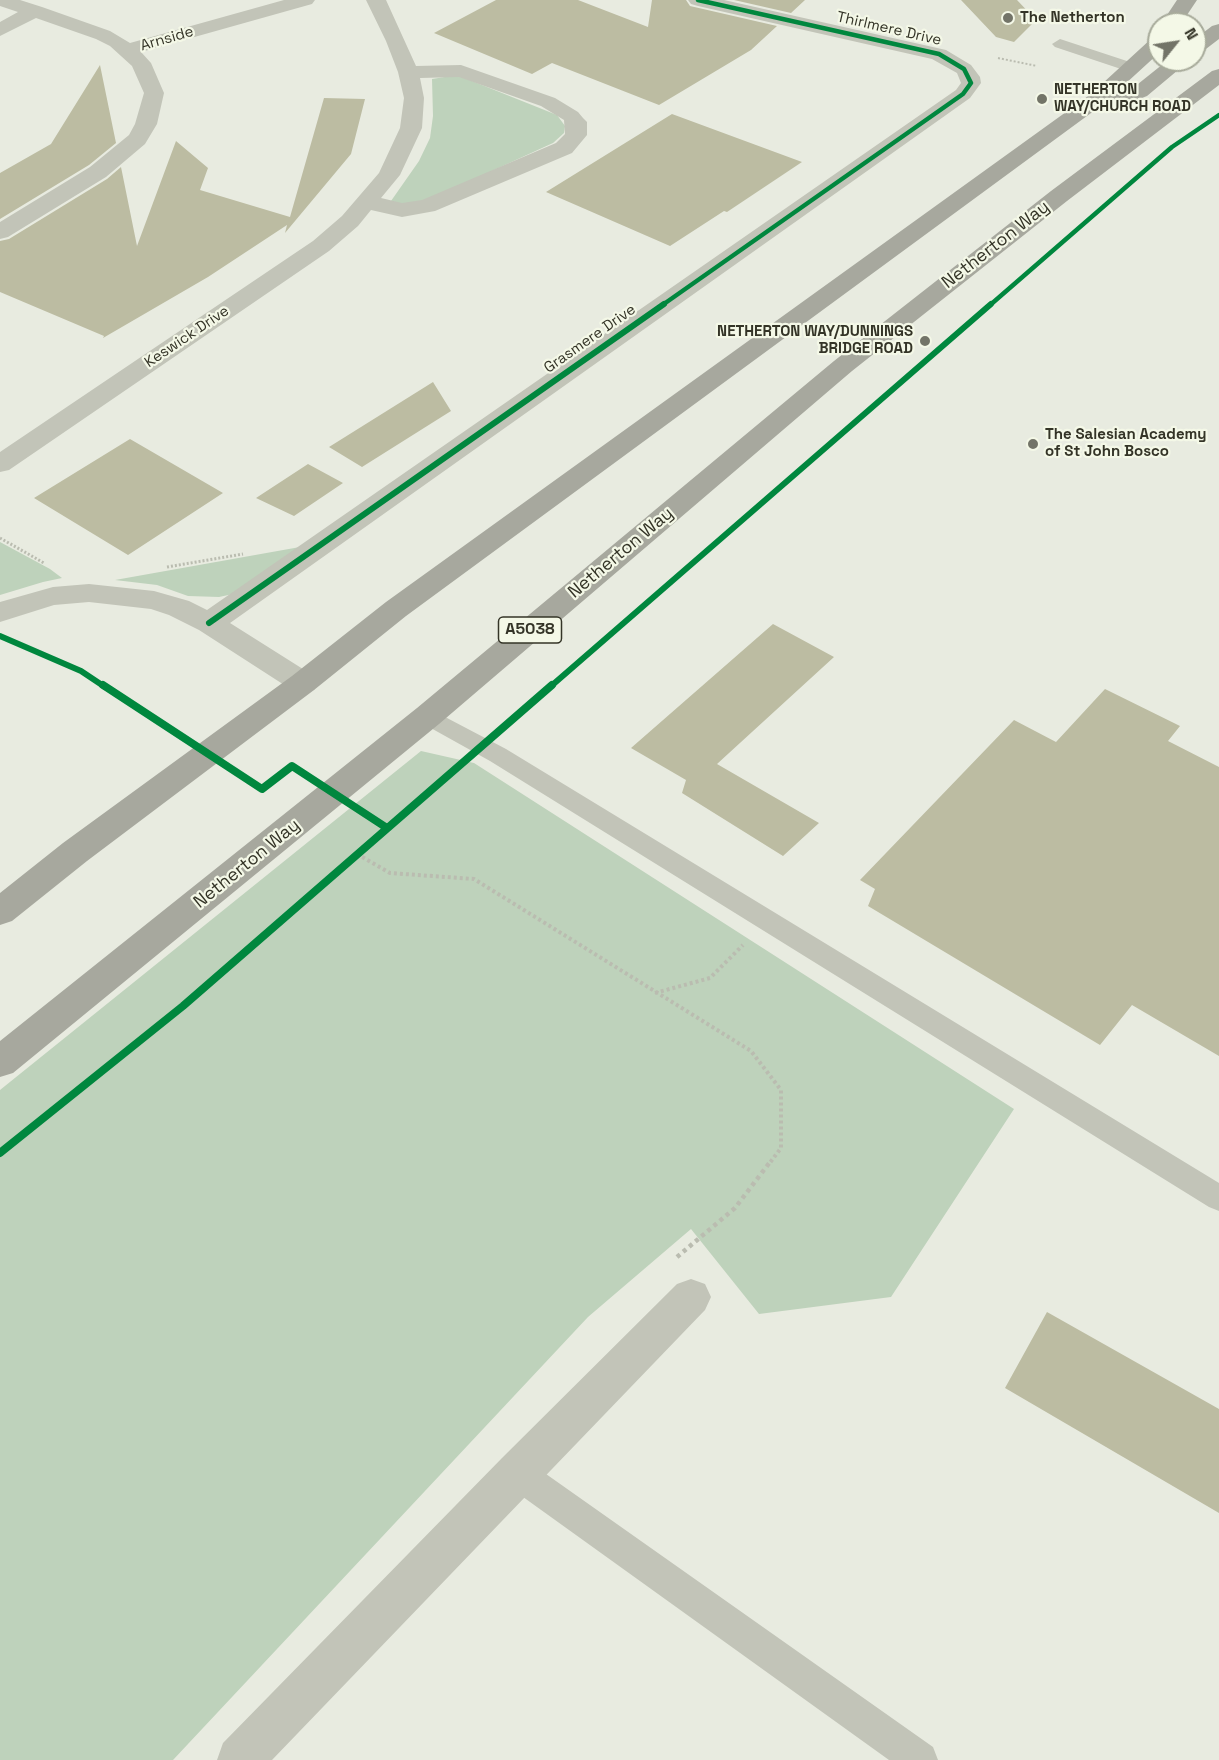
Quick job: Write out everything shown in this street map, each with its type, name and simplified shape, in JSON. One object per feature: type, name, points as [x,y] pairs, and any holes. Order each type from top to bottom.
[{"type":"main road","points":[[0,912],[75,852],[303,683],[396,609],[1098,98],[1147,54]]},
{"type":"main road","points":[[1057,128],[1140,92],[1165,72]]},
{"type":"main road","name":"Netherton Way","points":[[0,1062],[154,940],[428,716],[843,366],[1059,196],[1218,77]]},
{"type":"street","name":"Arnside","points":[[1,0],[103,35],[127,50],[304,0]]},
{"type":"street","name":"Keswick Drive","points":[[0,464],[321,246],[367,202],[389,175],[411,128],[414,98],[408,72],[376,0]]},
{"type":"street","name":"Thirlmere Drive","points":[[698,0],[928,51],[951,59],[964,69]]},
{"type":"street","points":[[0,30],[35,11]]},
{"type":"street","points":[[0,232],[98,172],[137,139],[146,124],[154,93],[141,63],[127,50]]},
{"type":"street","points":[[367,202],[402,210],[427,206],[564,148],[576,135],[576,122],[571,116],[548,102],[462,71],[452,69],[408,72]]},
{"type":"street","name":"Grasmere Drive","points":[[208,623],[963,94],[971,83],[964,69]]},
{"type":"street","points":[[0,612],[53,596],[89,593],[124,594],[162,603],[208,623],[303,683]]},
{"type":"street","points":[[240,1760],[517,1473],[691,1297]]},
{"type":"lane","points":[[1060,44],[1133,68]]},
{"type":"lane","points":[[428,716],[498,755],[1219,1198]]},
{"type":"lane","points":[[517,1473],[920,1760]]},
{"type":"path","points":[[0,538],[49,566]]},
{"type":"path","points":[[158,569],[249,553]]},
{"type":"path","points":[[349,861],[365,847]]},
{"type":"path","points":[[357,854],[390,873],[474,879],[654,993],[751,1051],[781,1090],[781,1148],[735,1208],[677,1256],[691,1297]]},
{"type":"path","points":[[654,993],[710,978],[766,920]]},
{"type":"green space","points":[[457,75],[557,115],[565,126],[564,133],[553,143],[424,202],[406,205],[391,201],[419,161],[430,138],[433,116],[432,79]]},
{"type":"green space","points":[[0,542],[50,569],[62,578],[0,595]]},
{"type":"green space","points":[[300,547],[233,594],[219,597],[188,596],[157,585],[115,580]]},
{"type":"green space","points":[[421,751],[474,763],[1014,1109],[891,1297],[759,1314],[691,1229],[588,1317],[173,1760],[0,1760],[0,1090]]},
{"type":"building","points":[[496,0],[578,0],[648,27],[652,0],[686,0],[690,6],[777,26],[751,50],[659,105],[552,63],[532,74],[434,33]]},
{"type":"building","points":[[734,0],[805,0],[791,13]]},
{"type":"building","name":"The Netherton","points":[[961,0],[1017,0],[1036,20],[1014,42],[996,37]]},
{"type":"building","points":[[100,65],[116,143],[89,165],[0,219],[0,173],[51,144]]},
{"type":"building","points":[[324,98],[365,99],[351,154],[285,233],[287,225],[208,277],[103,338],[104,336],[0,292],[0,241],[9,239],[107,179],[121,167],[137,246],[176,141],[208,168],[200,190],[290,217]]},
{"type":"building","points":[[672,114],[802,162],[727,212],[724,211],[670,246],[546,192]]},
{"type":"building","points":[[433,382],[451,411],[362,467],[329,447]]},
{"type":"building","points":[[130,439],[223,493],[128,555],[34,498]]},
{"type":"building","points":[[308,464],[343,483],[294,516],[256,498]]},
{"type":"building","points":[[773,624],[834,657],[717,764],[819,823],[783,856],[682,793],[686,780],[631,748]]},
{"type":"building","points":[[1105,689],[1180,726],[1168,741],[1219,767],[1219,1056],[1132,1005],[1100,1045],[868,906],[875,889],[860,880],[1014,720],[1056,742]]},
{"type":"building","points":[[1047,1312],[1219,1409],[1219,1513],[1005,1388]]},
{"type":"cycle path","points":[[209,623],[963,94],[971,83],[964,69],[939,54],[698,0]]},
{"type":"cycle path","points":[[0,1153],[183,1006],[1172,147],[1219,115]]},
{"type":"cycle path","points":[[0,636],[81,671],[262,789],[292,766],[387,828]]},
{"type":"place","name":"The Netherton","points":[[1008,18]]},
{"type":"place","name":"NETHERTON WAY/CHURCH ROAD","points":[[1042,99]]},
{"type":"place","name":"NETHERTON WAY/DUNNINGS BRIDGE ROAD","points":[[925,341]]},
{"type":"place","name":"The Salesian Academy of St John Bosco","points":[[1033,444]]}]
